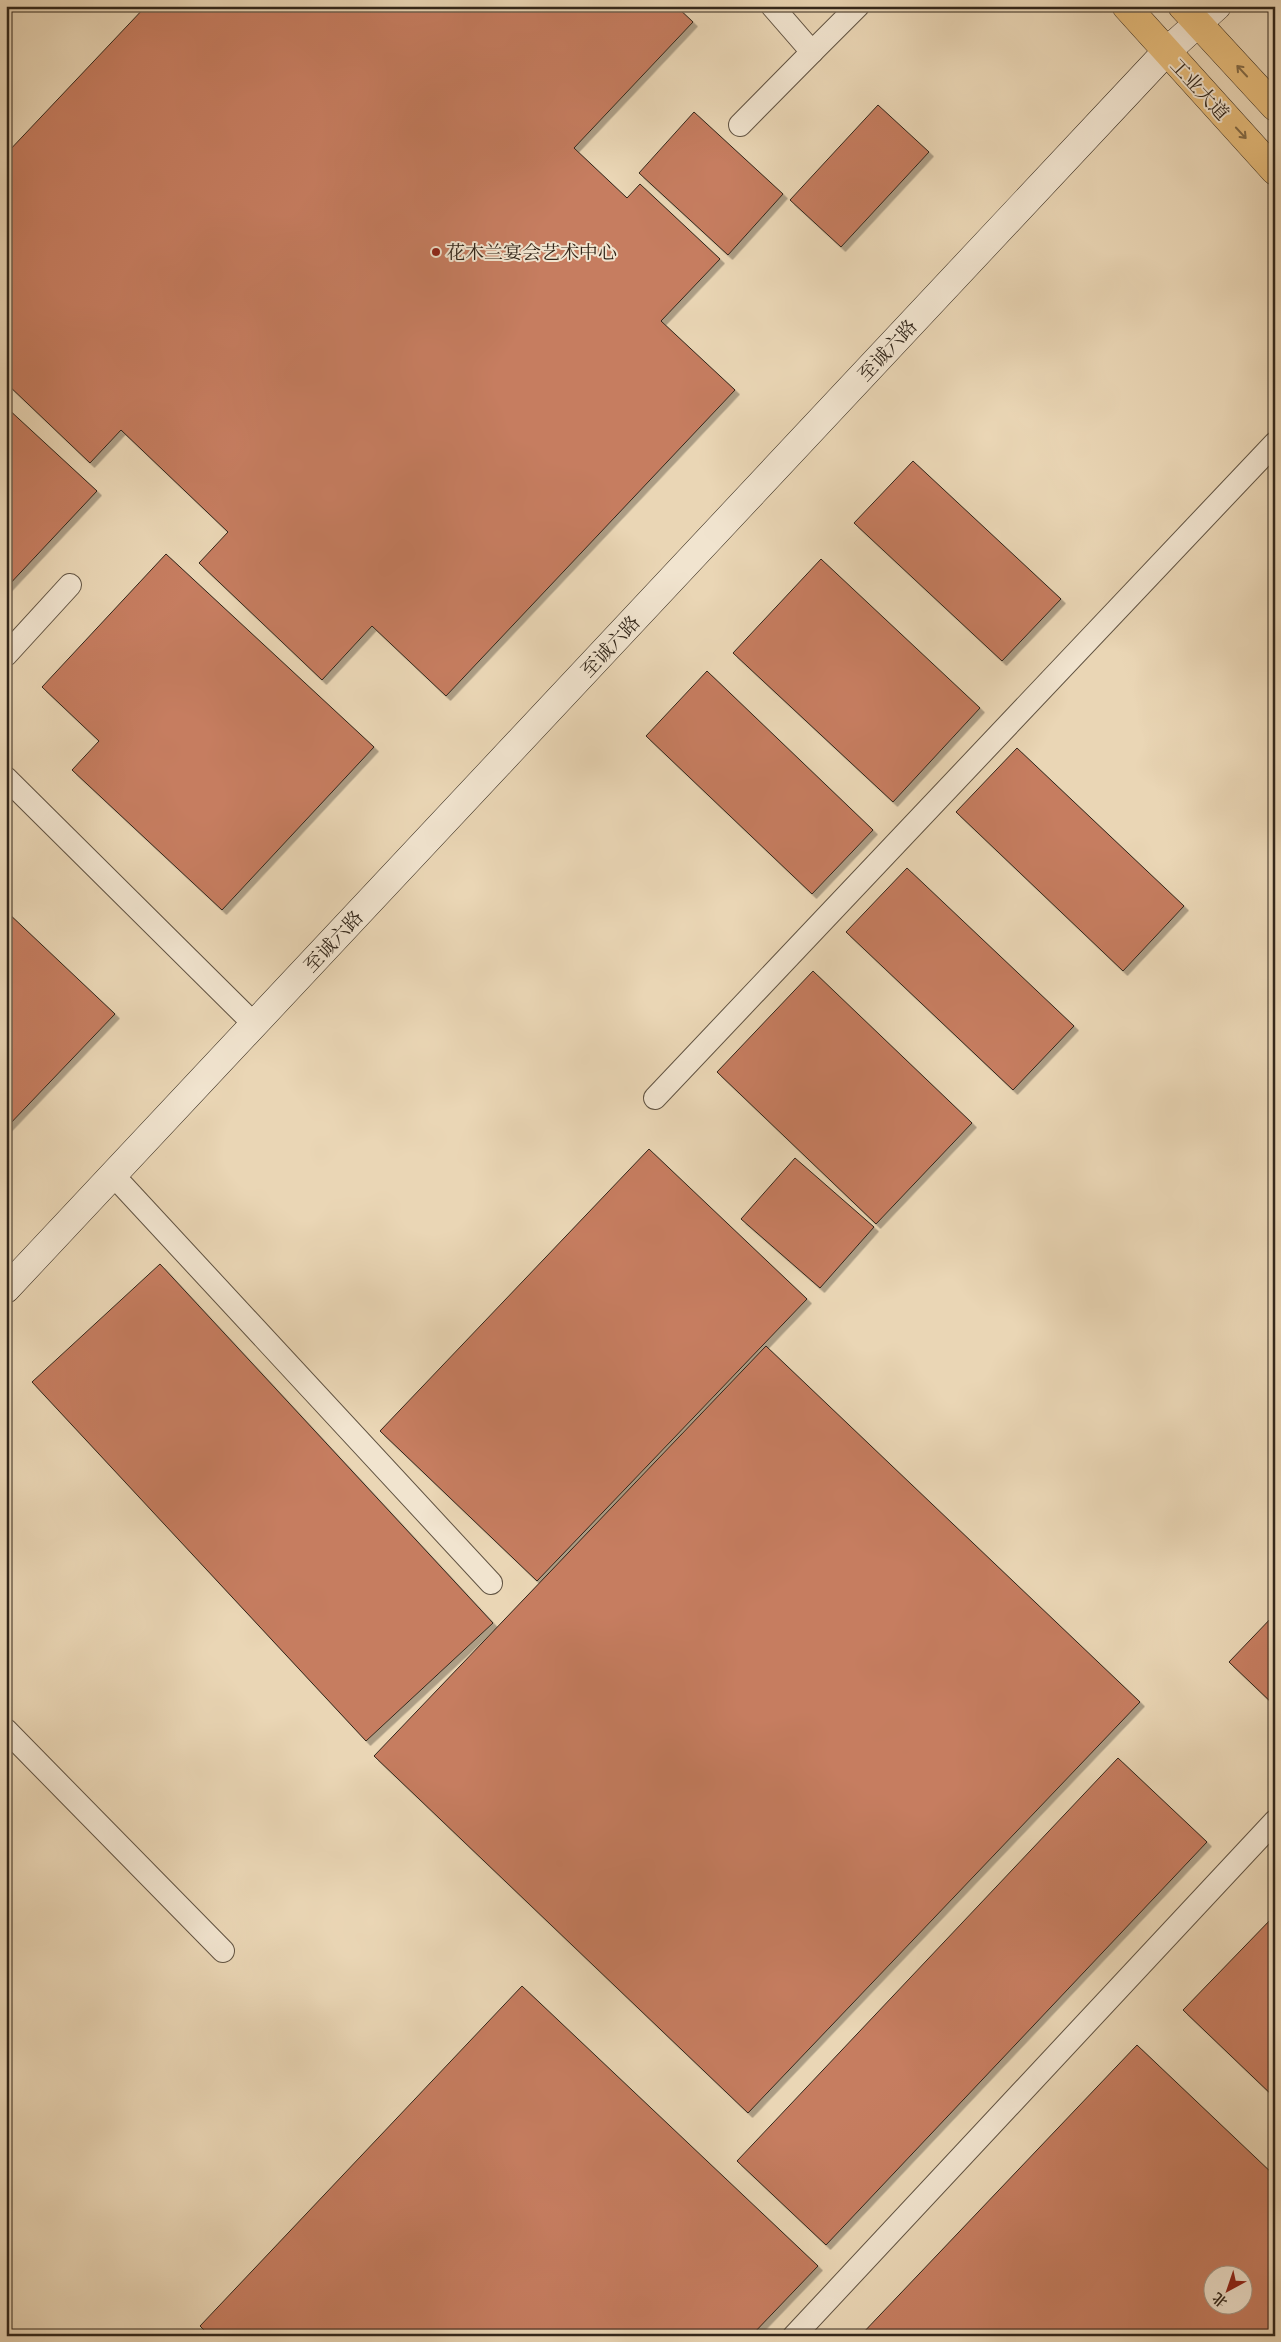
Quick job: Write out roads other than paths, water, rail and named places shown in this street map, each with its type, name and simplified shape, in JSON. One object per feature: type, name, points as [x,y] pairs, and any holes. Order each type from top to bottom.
[{"type":"main road","name":"工业大道","points":[[1126,6],[1275,170]]},
{"type":"main road","name":"至诚六路","points":[[6,1290],[1166,52],[1199,12]]},
{"type":"main road","points":[[1199,12],[1275,107]]},
{"type":"lane","points":[[772,6],[812,52]]},
{"type":"lane","points":[[740,125],[858,6]]},
{"type":"lane","points":[[655,1098],[1275,443]]},
{"type":"lane","points":[[6,655],[70,585]]},
{"type":"lane","points":[[6,778],[255,1025]]},
{"type":"lane","points":[[113,1175],[491,1583]]},
{"type":"lane","points":[[6,1730],[223,1951]]},
{"type":"lane","points":[[794,2336],[1275,1822]]},
{"type":"place","name":"花木兰宴会艺术中心","points":[[436,252]]}]
